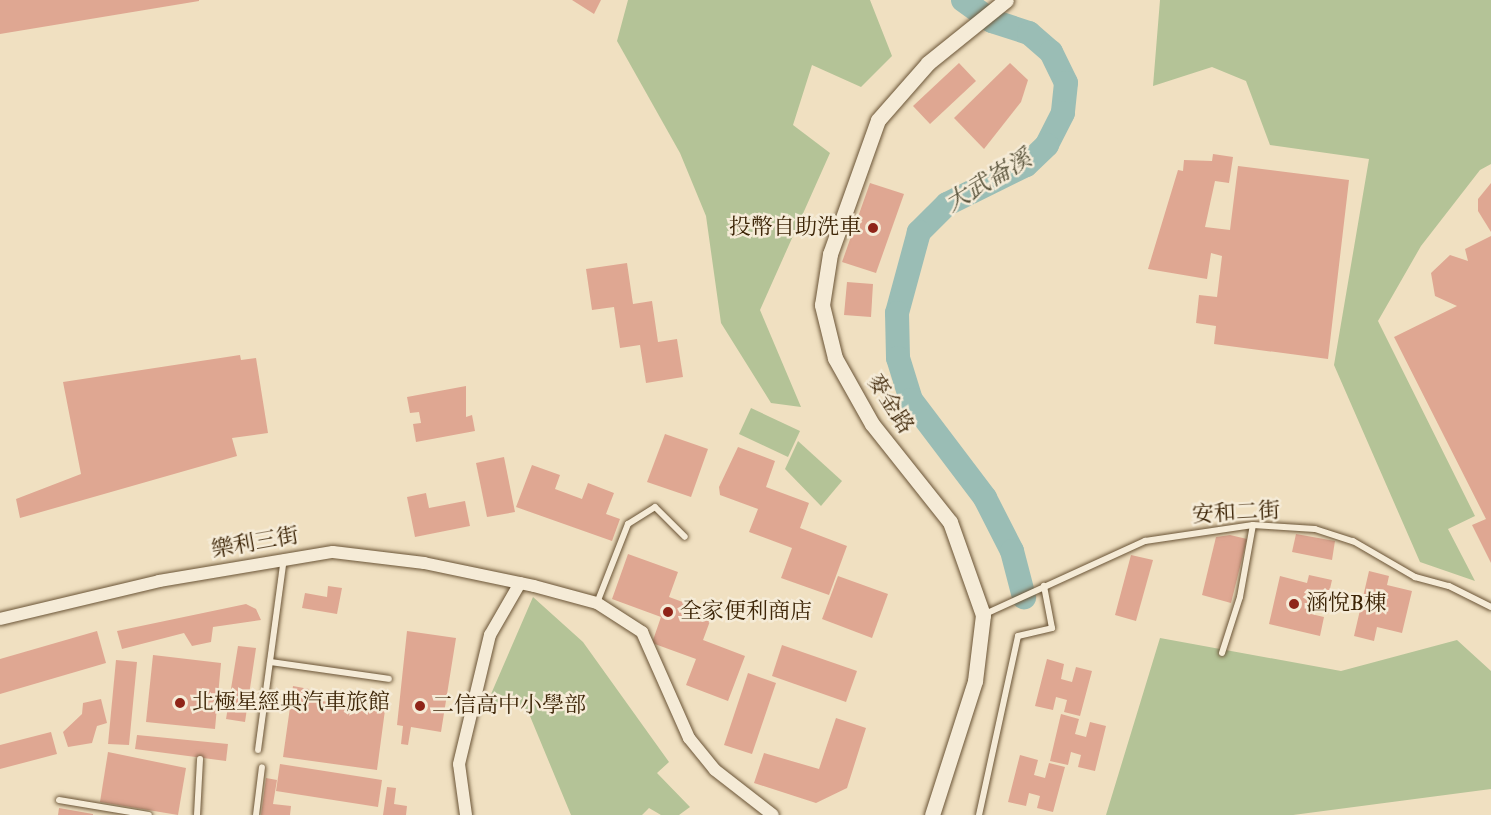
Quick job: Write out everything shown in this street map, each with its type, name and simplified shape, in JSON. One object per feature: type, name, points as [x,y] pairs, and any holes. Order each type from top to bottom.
[{"type":"street","name":"麥金路","points":[[932,815],[975,681],[989,612],[950,522],[872,424],[835,358],[822,305],[830,254],[855,172],[878,120],[927,63],[1006,0]]},
{"type":"street","name":"樂利三街","points":[[0,619],[284,558],[367,554],[520,583],[597,603],[642,632],[688,738],[715,770],[773,815]]},
{"type":"street","points":[[466,815],[459,764],[490,635],[520,583]]},
{"type":"lane","points":[[597,603],[628,524],[655,507],[685,537]]},
{"type":"lane","name":"安和二街","points":[[989,612],[1145,541],[1252,525],[1315,529],[1353,541],[1415,577],[1449,586],[1491,607]]},
{"type":"lane","points":[[1222,653],[1240,597],[1252,525]]},
{"type":"lane","points":[[258,750],[284,558]]},
{"type":"lane","points":[[979,815],[1018,636],[1052,628],[1044,586]]},
{"type":"lane","points":[[270,662],[389,679]]},
{"type":"lane","points":[[197,815],[200,759]]},
{"type":"lane","points":[[256,815],[262,766]]},
{"type":"lane","points":[[59,800],[149,815]]},
{"type":"green space","points":[[628,0],[870,0],[892,56],[861,87],[812,65],[793,125],[830,153],[760,310],[801,407],[771,403],[721,323],[706,216],[680,153],[617,41]]},
{"type":"green space","points":[[1160,0],[1491,0],[1491,164],[1480,170],[1421,246],[1378,321],[1475,516],[1448,529],[1475,581],[1420,562],[1334,365],[1369,159],[1270,145],[1246,81],[1212,67],[1153,86]]},
{"type":"green space","points":[[751,408],[800,431],[788,457],[739,434]]},
{"type":"green space","points":[[798,441],[842,481],[821,506],[785,469]]},
{"type":"green space","points":[[533,597],[583,642],[669,762],[657,773],[690,807],[679,815],[661,815],[649,808],[642,815],[571,815],[527,709],[488,701]]},
{"type":"green space","points":[[1160,638],[1341,671],[1457,640],[1491,671],[1491,789],[1293,815],[1106,815]]},
{"type":"building","points":[[0,0],[199,0],[199,1],[0,34]]},
{"type":"building","points":[[572,0],[601,0],[594,14]]},
{"type":"building","points":[[959,63],[976,81],[930,124],[913,106]]},
{"type":"building","points":[[1010,63],[1028,80],[1021,102],[984,149],[954,118]]},
{"type":"building","points":[[1213,154],[1233,157],[1229,183],[1215,181],[1205,227],[1230,230],[1238,166],[1349,180],[1328,359],[1214,344],[1216,326],[1196,323],[1199,295],[1217,297],[1222,256],[1211,253],[1207,279],[1148,269],[1178,170],[1183,171],[1184,160],[1212,161]]},
{"type":"building","name":"投幣自助洗車","points":[[870,183],[904,194],[876,273],[842,262]]},
{"type":"building","points":[[1491,183],[1491,232],[1478,211],[1478,199]]},
{"type":"building","points":[[1491,236],[1491,563],[1472,525],[1486,519],[1394,337],[1457,306],[1435,296],[1431,273],[1450,255],[1468,261],[1465,249]]},
{"type":"building","points":[[627,263],[633,304],[652,301],[658,342],[677,339],[683,377],[646,383],[640,345],[620,348],[614,307],[592,310],[586,269]]},
{"type":"building","points":[[847,282],[873,284],[871,317],[844,315]]},
{"type":"building","points":[[240,355],[241,360],[256,358],[268,433],[232,438],[237,456],[20,518],[16,499],[81,474],[63,382]]},
{"type":"building","points":[[466,386],[466,417],[472,415],[475,431],[416,442],[413,424],[421,423],[419,412],[410,413],[407,397]]},
{"type":"building","points":[[665,434],[708,449],[691,497],[647,482]]},
{"type":"building","points":[[738,447],[775,461],[766,487],[809,503],[800,528],[847,546],[829,595],[781,578],[792,548],[749,532],[758,509],[720,495],[719,487]]},
{"type":"building","points":[[504,457],[515,512],[487,517],[476,463]]},
{"type":"building","points":[[532,465],[560,475],[555,489],[582,499],[588,483],[614,493],[606,514],[620,519],[612,541],[516,507]]},
{"type":"building","points":[[426,493],[429,508],[465,501],[470,526],[415,537],[407,497]]},
{"type":"building","points":[[1296,534],[1335,541],[1332,560],[1292,552]]},
{"type":"building","points":[[1230,535],[1247,539],[1231,603],[1202,595],[1216,537]]},
{"type":"building","points":[[628,554],[678,572],[669,597],[713,613],[703,640],[745,656],[728,701],[686,685],[696,659],[652,643],[661,617],[612,599]]},
{"type":"building","points":[[1131,555],[1153,560],[1136,621],[1115,615]]},
{"type":"building","points":[[1369,571],[1389,576],[1387,585],[1412,591],[1402,633],[1377,627],[1374,641],[1354,636]]},
{"type":"building","name":"涵悅B棟","points":[[1309,575],[1332,580],[1326,606],[1314,603],[1311,614],[1324,617],[1320,636],[1269,624],[1280,576],[1307,583]]},
{"type":"building","points":[[838,576],[888,594],[872,638],[822,619]]},
{"type":"building","points":[[328,586],[342,588],[337,614],[302,608],[305,593],[327,597]]},
{"type":"building","points":[[246,604],[256,609],[261,620],[213,627],[211,642],[192,646],[184,633],[122,649],[117,631]]},
{"type":"building","points":[[97,631],[106,663],[0,694],[0,659]]},
{"type":"building","points":[[407,631],[456,638],[441,732],[411,727],[408,745],[401,744],[403,726],[397,725]]},
{"type":"building","points":[[782,645],[857,671],[846,702],[772,676]]},
{"type":"building","points":[[238,646],[256,648],[245,722],[226,719]]},
{"type":"building","points":[[153,655],[221,663],[215,729],[146,722]]},
{"type":"building","points":[[1047,659],[1064,664],[1061,679],[1072,682],[1076,667],[1092,671],[1080,716],[1064,712],[1067,700],[1056,697],[1053,710],[1035,706]]},
{"type":"building","points":[[116,660],[137,662],[129,745],[108,744]]},
{"type":"building","points":[[748,673],[776,683],[752,754],[724,745]]},
{"type":"building","points":[[293,686],[309,689],[308,699],[385,710],[377,770],[283,757]]},
{"type":"building","points":[[101,699],[107,723],[97,726],[92,743],[68,747],[63,732],[82,714],[83,703]]},
{"type":"building","points":[[1061,714],[1079,719],[1075,734],[1086,737],[1090,722],[1106,726],[1095,771],[1078,767],[1081,755],[1071,752],[1068,765],[1050,761]]},
{"type":"building","points":[[836,718],[866,728],[847,788],[816,803],[754,783],[764,753],[819,769]]},
{"type":"building","points":[[51,732],[57,754],[0,769],[0,745]]},
{"type":"building","points":[[137,735],[228,744],[226,761],[135,749]]},
{"type":"building","points":[[108,752],[186,768],[178,815],[100,802]]},
{"type":"building","points":[[1020,755],[1038,760],[1034,775],[1045,778],[1049,763],[1065,767],[1053,812],[1037,808],[1040,796],[1029,793],[1026,806],[1008,802]]},
{"type":"building","points":[[280,764],[382,780],[378,807],[276,791]]},
{"type":"building","points":[[266,778],[277,780],[273,804],[291,806],[290,815],[261,815]]},
{"type":"building","points":[[387,787],[396,788],[394,804],[407,806],[406,815],[383,815]]},
{"type":"building","points":[[59,808],[93,814],[93,815],[58,815]]},
{"type":"waterway","name":"大武崙溪","points":[[963,0],[992,21],[1029,33],[1051,52],[1066,83],[1063,113],[1047,145],[1026,165],[947,204],[919,232],[897,313],[898,358],[911,400],[985,498],[1012,551],[1024,597]]},
{"type":"place","name":"投幣自助洗車","points":[[873,228]]},
{"type":"place","name":"涵悅B棟","points":[[1294,604]]},
{"type":"place","name":"全家便利商店","points":[[668,612]]},
{"type":"place","name":"北極星經典汽車旅館","points":[[180,703]]},
{"type":"place","name":"二信高中小學部","points":[[420,706]]}]
